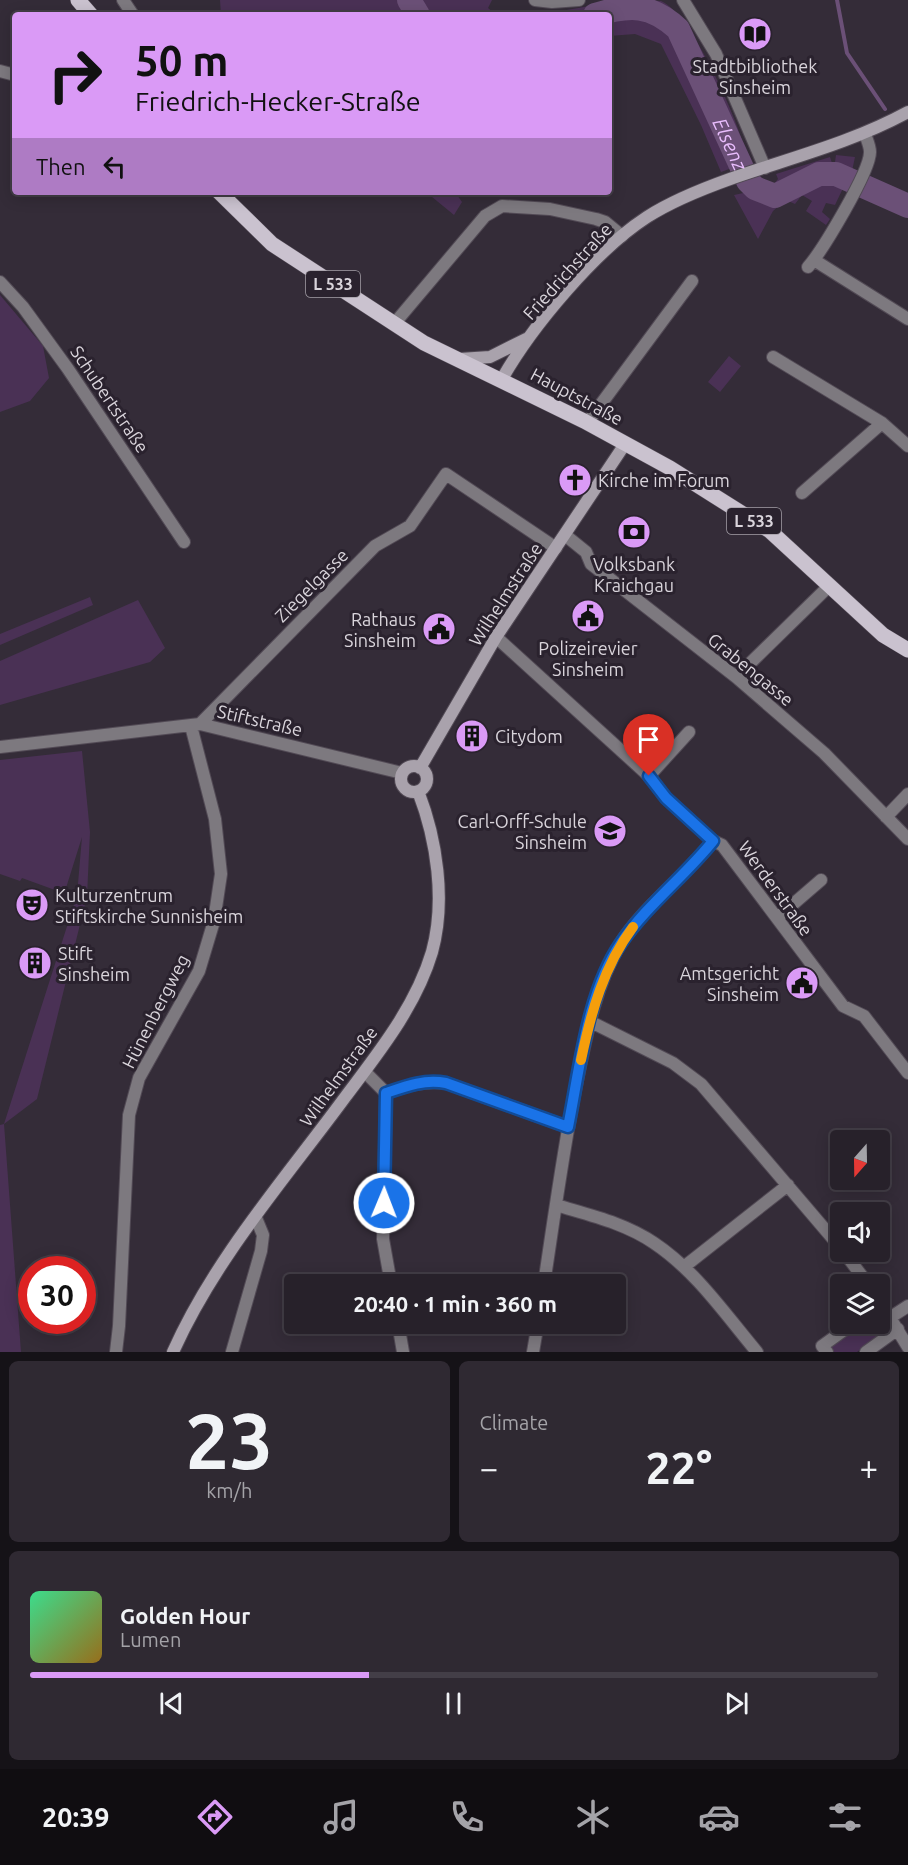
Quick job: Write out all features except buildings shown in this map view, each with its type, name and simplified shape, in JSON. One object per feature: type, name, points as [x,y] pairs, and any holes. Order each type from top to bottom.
[{"type":"main road","points":[[78,0],[88,12]]},
{"type":"main road","name":"Friedrichstraße","points":[[502,379],[534,334],[601,256],[622,236],[660,210],[730,179],[865,134],[908,112]]},
{"type":"main road","name":"Hauptstraße","points":[[222,195],[272,244],[424,343],[502,379],[587,423],[771,531],[883,635],[908,650]]},
{"type":"main road","points":[[456,358],[490,357],[534,334]]},
{"type":"main road","name":"Wilhelmstraße","points":[[420,768],[496,637],[625,444]]},
{"type":"main road","points":[[412,766],[420,768],[427,779],[424,787],[418,791],[405,788],[401,782],[402,773],[412,766]]},
{"type":"main road","name":"Wilhelmstraße","points":[[173,1352],[202,1294],[364,1072],[416,992],[426,968],[436,930],[435,861],[430,825],[418,791]]},
{"type":"street","points":[[535,0],[552,2],[579,0]]},
{"type":"street","points":[[683,0],[716,54],[760,170]]},
{"type":"street","points":[[865,134],[870,152],[862,173],[852,195],[811,263],[908,319]]},
{"type":"street","points":[[394,324],[485,216],[502,206],[550,209],[596,219],[605,222],[622,236]]},
{"type":"street","points":[[587,423],[692,281]]},
{"type":"street","name":"Schubertstraße","points":[[0,282],[23,307],[68,369],[184,542]]},
{"type":"street","points":[[773,357],[882,423],[908,446]]},
{"type":"street","points":[[802,493],[882,423]]},
{"type":"street","name":"Ziegelgasse","points":[[195,725],[375,546],[410,526],[446,474],[556,548]]},
{"type":"street","name":"Grabengasse","points":[[565,536],[586,552],[591,564],[736,677],[824,753],[908,839]]},
{"type":"street","points":[[736,677],[825,590]]},
{"type":"street","name":"Werderstraße","points":[[496,637],[649,776],[666,798],[713,841],[722,845],[843,1006],[864,1016],[908,1073]]},
{"type":"street","name":"Stiftstraße","points":[[0,747],[195,725],[402,773]]},
{"type":"street","name":"Hünenbergweg","points":[[116,1352],[129,1115],[139,1078],[199,971],[214,921],[221,874],[215,819],[195,725]]},
{"type":"street","points":[[649,776],[690,732]]},
{"type":"street","points":[[886,817],[908,794]]},
{"type":"street","points":[[546,1274],[568,1127],[589,1021],[606,973],[620,945],[633,926],[693,866],[713,841]]},
{"type":"street","points":[[777,918],[821,880]]},
{"type":"street","points":[[589,1021],[673,1063],[701,1084],[830,1235]]},
{"type":"street","points":[[364,1072],[386,1093],[383,1239],[389,1274]]},
{"type":"street","points":[[386,1093],[416,1083],[432,1081],[446,1083],[568,1127]]},
{"type":"street","points":[[685,1266],[788,1185]]},
{"type":"street","points":[[556,1205],[615,1223],[652,1241],[685,1266],[757,1352]]},
{"type":"street","points":[[232,1352],[261,1251],[263,1235],[256,1218]]},
{"type":"street","points":[[851,1262],[860,1274]]},
{"type":"street","points":[[908,1306],[891,1317],[908,1347]]},
{"type":"street","points":[[866,1352],[898,1329]]},
{"type":"street","points":[[400,1334],[403,1352]]},
{"type":"street","points":[[533,1352],[536,1334]]},
{"type":"street","points":[[827,1352],[822,1346],[839,1334]]},
{"type":"shaded area","points":[[220,0],[492,0],[488,8],[493,12],[221,12]]},
{"type":"shaded area","points":[[624,0],[661,1],[673,10],[687,27],[714,74],[737,125],[748,162],[721,172],[701,125],[661,44],[635,34],[612,36],[612,12],[555,12]]},
{"type":"shaded area","points":[[836,155],[855,157],[852,171],[814,170],[782,187],[765,188],[763,184],[774,184],[778,179],[776,174],[830,157],[832,163],[835,162]]},
{"type":"shaded area","points":[[836,180],[845,184],[835,205],[826,203],[822,212],[830,219],[826,225],[806,211],[812,201],[802,195],[795,204],[786,200],[773,211],[758,239],[734,195],[748,192],[768,204],[786,199],[817,183]]},
{"type":"shaded area","points":[[430,195],[457,195],[462,202],[454,215]]},
{"type":"shaded area","points":[[0,295],[43,346],[49,378],[30,401],[0,412]]},
{"type":"shaded area","points":[[729,356],[741,366],[720,392],[708,382]]},
{"type":"shaded area","points":[[90,597],[93,605],[0,645],[0,634]]},
{"type":"shaded area","points":[[138,600],[165,648],[150,662],[0,705],[0,661]]},
{"type":"shaded area","points":[[82,751],[90,832],[87,896],[37,1099],[4,1124],[77,895],[82,837],[66,888],[56,887],[55,890],[22,878],[20,881],[0,874],[0,760]]},
{"type":"shaded area","points":[[4,1124],[21,1352],[0,1352],[0,1125]]},
{"type":"shaded area","points":[[848,1334],[881,1334],[857,1352],[833,1352],[830,1347]]},
{"type":"waterway","name":"Elsenz","points":[[409,0],[416,12]]},
{"type":"waterway","points":[[837,0],[847,53],[885,109]]},
{"type":"waterway","name":"Elsenz","points":[[607,12],[640,8],[659,15],[678,29],[748,181],[755,188],[775,196],[819,174],[836,174],[908,206]]},
{"type":"slow traffic","points":[[581,1060],[589,1021],[606,973],[612,958],[633,927]]},
{"type":"place","name":"Stadtbibliothek Sinsheim","points":[[755,34]]},
{"type":"place","name":"Kirche im Forum","points":[[575,480]]},
{"type":"place","name":"Volksbank Kraichgau","points":[[634,532]]},
{"type":"place","name":"Polizeirevier Sinsheim","points":[[588,616]]},
{"type":"place","name":"Rathaus Sinsheim","points":[[439,629]]},
{"type":"place","name":"Citydom","points":[[472,736]]},
{"type":"place","name":"Carl-Orff-Schule Sinsheim","points":[[610,831]]},
{"type":"place","name":"Kulturzentrum Stiftskirche Sunnisheim","points":[[32,905]]},
{"type":"place","name":"Stift Sinsheim","points":[[35,963]]},
{"type":"place","name":"Amtsgericht Sinsheim","points":[[802,983]]},
{"type":"route","points":[[384,1203],[386,1093],[416,1083],[432,1081],[446,1083],[568,1127],[589,1021],[612,958],[633,926],[693,866],[713,841],[666,798],[649,776]]}]
